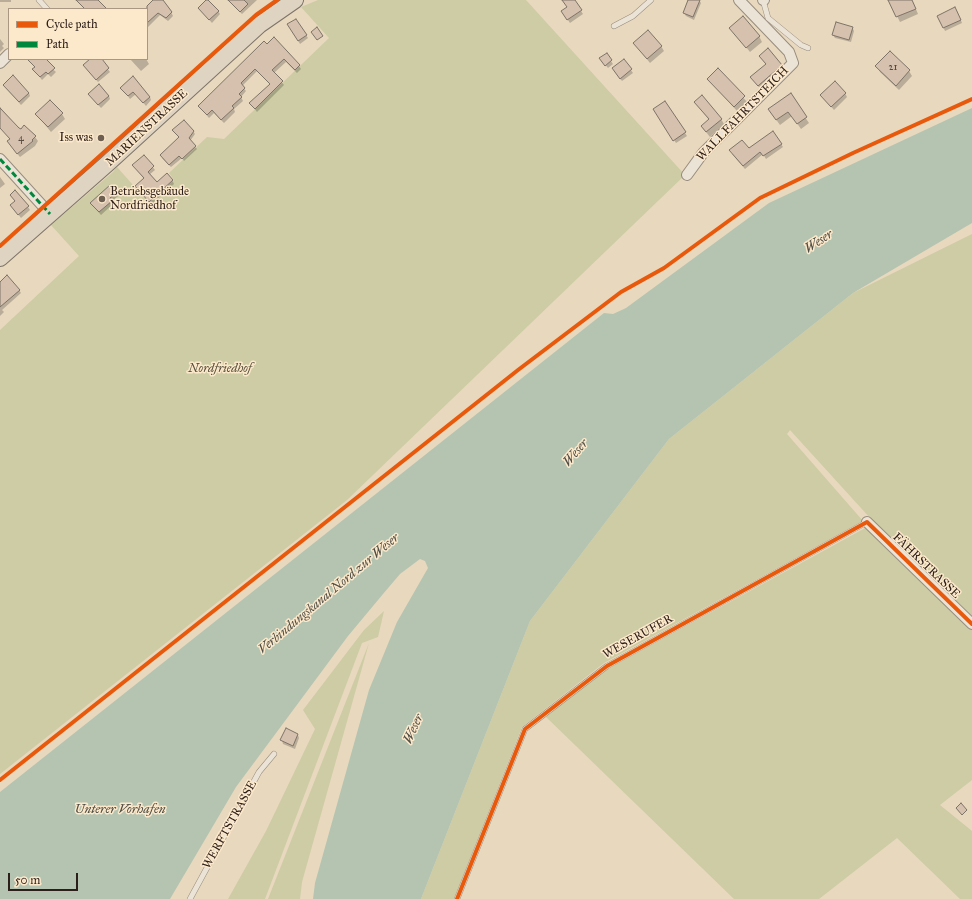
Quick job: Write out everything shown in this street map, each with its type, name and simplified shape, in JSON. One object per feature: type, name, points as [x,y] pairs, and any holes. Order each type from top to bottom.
[{"type":"main road","name":"MARIENSTRASSE","points":[[0,258],[108,163],[259,24],[295,0]]},
{"type":"street","name":"WALLFAHRTSTEICH","points":[[687,175],[703,153],[793,63],[789,52],[739,0]]},
{"type":"street","points":[[0,63],[8,55]]},
{"type":"street","points":[[0,159],[50,214]]},
{"type":"street","name":"FÄHRSTRASSE","points":[[867,522],[972,624]]},
{"type":"lane","points":[[39,0],[46,8]]},
{"type":"lane","points":[[614,26],[633,16],[651,0]]},
{"type":"lane","points":[[763,0],[768,18],[801,45],[808,48]]},
{"type":"lane","name":"WESERUFER","points":[[457,899],[525,729],[607,666],[867,522]]},
{"type":"lane","name":"WERFTSTRASSE","points":[[190,899],[259,772],[274,754]]},
{"type":"green space","name":"Nordfriedhof","points":[[318,0],[526,0],[685,175],[347,500],[0,774],[0,330],[79,256],[51,225],[117,167],[149,203],[174,180],[169,173],[207,137],[224,139],[329,38],[301,7]]},
{"type":"green space","points":[[972,234],[972,780],[940,805],[972,831],[972,899],[960,899],[897,838],[819,899],[734,899],[545,716],[609,668],[867,527],[871,519],[790,430],[787,434],[863,521],[604,663],[522,727],[454,899],[421,899],[530,621],[669,439],[853,293]]},
{"type":"green space","points":[[384,611],[378,637],[362,643],[265,899],[228,899],[266,831],[315,729],[303,710],[364,630]]},
{"type":"green space","points":[[369,643],[302,882],[300,899],[268,899]]},
{"type":"water","points":[[972,108],[972,223],[853,293],[669,439],[530,621],[421,899],[313,899],[315,883],[369,690],[397,622],[428,568],[425,561],[420,559],[400,574],[348,636],[236,787],[170,899],[0,899],[0,792],[604,313],[613,314],[626,308],[769,203]]},
{"type":"building","points":[[76,0],[98,0],[106,8],[84,8]]},
{"type":"building","points":[[153,0],[163,0],[172,12],[166,18],[158,13],[148,22],[147,6]]},
{"type":"building","points":[[206,0],[208,0],[219,11],[209,20],[198,8]]},
{"type":"building","points":[[228,0],[244,0],[248,4],[240,12]]},
{"type":"building","points":[[562,0],[575,0],[582,10],[567,20],[561,11],[567,7]]},
{"type":"building","points":[[688,0],[700,0],[693,17],[683,13]]},
{"type":"building","points":[[888,0],[912,0],[916,9],[896,17]]},
{"type":"building","points":[[955,7],[961,20],[943,28],[937,16]]},
{"type":"building","points":[[743,16],[760,36],[746,48],[729,28]]},
{"type":"building","points":[[296,19],[307,35],[298,41],[287,24]]},
{"type":"building","points":[[836,22],[853,27],[849,40],[832,35]]},
{"type":"building","points":[[317,27],[323,36],[317,40],[311,32]]},
{"type":"building","points":[[648,30],[662,46],[647,59],[633,43]]},
{"type":"building","points":[[274,37],[300,65],[295,70],[284,59],[272,70],[283,81],[255,109],[249,103],[270,84],[255,69],[241,83],[245,88],[239,94],[242,97],[232,106],[234,108],[221,120],[212,110],[207,115],[198,106],[264,41],[267,44]]},
{"type":"building","points":[[768,48],[782,65],[758,86],[750,77],[766,64],[759,56]]},
{"type":"building","points":[[890,51],[910,70],[896,86],[875,66]]},
{"type":"building","points":[[607,53],[612,60],[605,66],[599,58]]},
{"type":"building","points":[[624,59],[632,69],[620,79],[612,68]]},
{"type":"building","points":[[28,60],[47,60],[55,68],[48,74],[46,72],[40,77],[32,69],[35,67]]},
{"type":"building","points":[[89,60],[103,60],[109,68],[96,80],[83,65]]},
{"type":"building","points":[[718,68],[745,96],[734,107],[707,79]]},
{"type":"building","points":[[13,75],[29,93],[19,102],[3,85]]},
{"type":"building","points":[[133,76],[150,97],[143,103],[133,92],[128,96],[120,88]]},
{"type":"building","points":[[835,81],[846,93],[831,107],[820,95]]},
{"type":"building","points":[[99,84],[109,96],[98,105],[88,94]]},
{"type":"building","points":[[791,93],[807,117],[797,124],[788,112],[776,120],[768,109]]},
{"type":"building","points":[[702,95],[722,119],[706,132],[701,126],[709,119],[694,102]]},
{"type":"building","points":[[50,100],[63,113],[48,127],[35,114]]},
{"type":"building","points":[[665,101],[686,132],[673,141],[653,109]]},
{"type":"building","points":[[0,108],[19,128],[21,129],[24,125],[36,136],[32,140],[33,141],[17,154],[7,141],[10,139],[0,128]]},
{"type":"building","points":[[184,120],[194,131],[189,138],[196,146],[182,159],[179,156],[169,165],[160,155],[179,137],[172,130]]},
{"type":"building","points":[[773,131],[782,144],[763,156],[760,152],[743,166],[729,150],[742,140],[749,148]]},
{"type":"building","points":[[144,155],[154,166],[148,172],[157,182],[167,173],[173,180],[149,202],[135,186],[144,178],[132,165]]},
{"type":"building","name":"Betriebsgebäude Nordfriedhof","points":[[110,185],[117,192],[110,198],[112,201],[99,212],[90,203]]},
{"type":"building","points":[[15,190],[29,206],[18,215],[10,205],[15,201],[10,195]]},
{"type":"building","points":[[7,275],[20,290],[0,307],[0,282]]},
{"type":"building","points":[[286,728],[298,734],[293,746],[280,740]]},
{"type":"building","points":[[961,803],[967,810],[962,815],[956,808]]},
{"type":"marked path","points":[[0,159],[50,214]]},
{"type":"cycle path","points":[[0,246],[256,15],[277,0]]},
{"type":"cycle path","points":[[0,780],[518,370],[621,292],[664,268],[760,198],[853,153],[972,99]]},
{"type":"cycle path","points":[[457,899],[525,729],[607,666],[867,522],[972,624]]},
{"type":"place","name":"Iss was","points":[[101,138]]},
{"type":"place","name":"Betriebsgebäude Nordfriedhof","points":[[102,199]]},
{"type":"water label","name":"Weser","points":[[819,242]]},
{"type":"water label","name":"Weser","points":[[576,453]]},
{"type":"water label","name":"Verbindungskanal Nord zur Weser","points":[[329,594]]},
{"type":"water label","name":"Weser","points":[[414,729]]},
{"type":"water label","name":"Unterer Vorhafen","points":[[120,810]]}]
